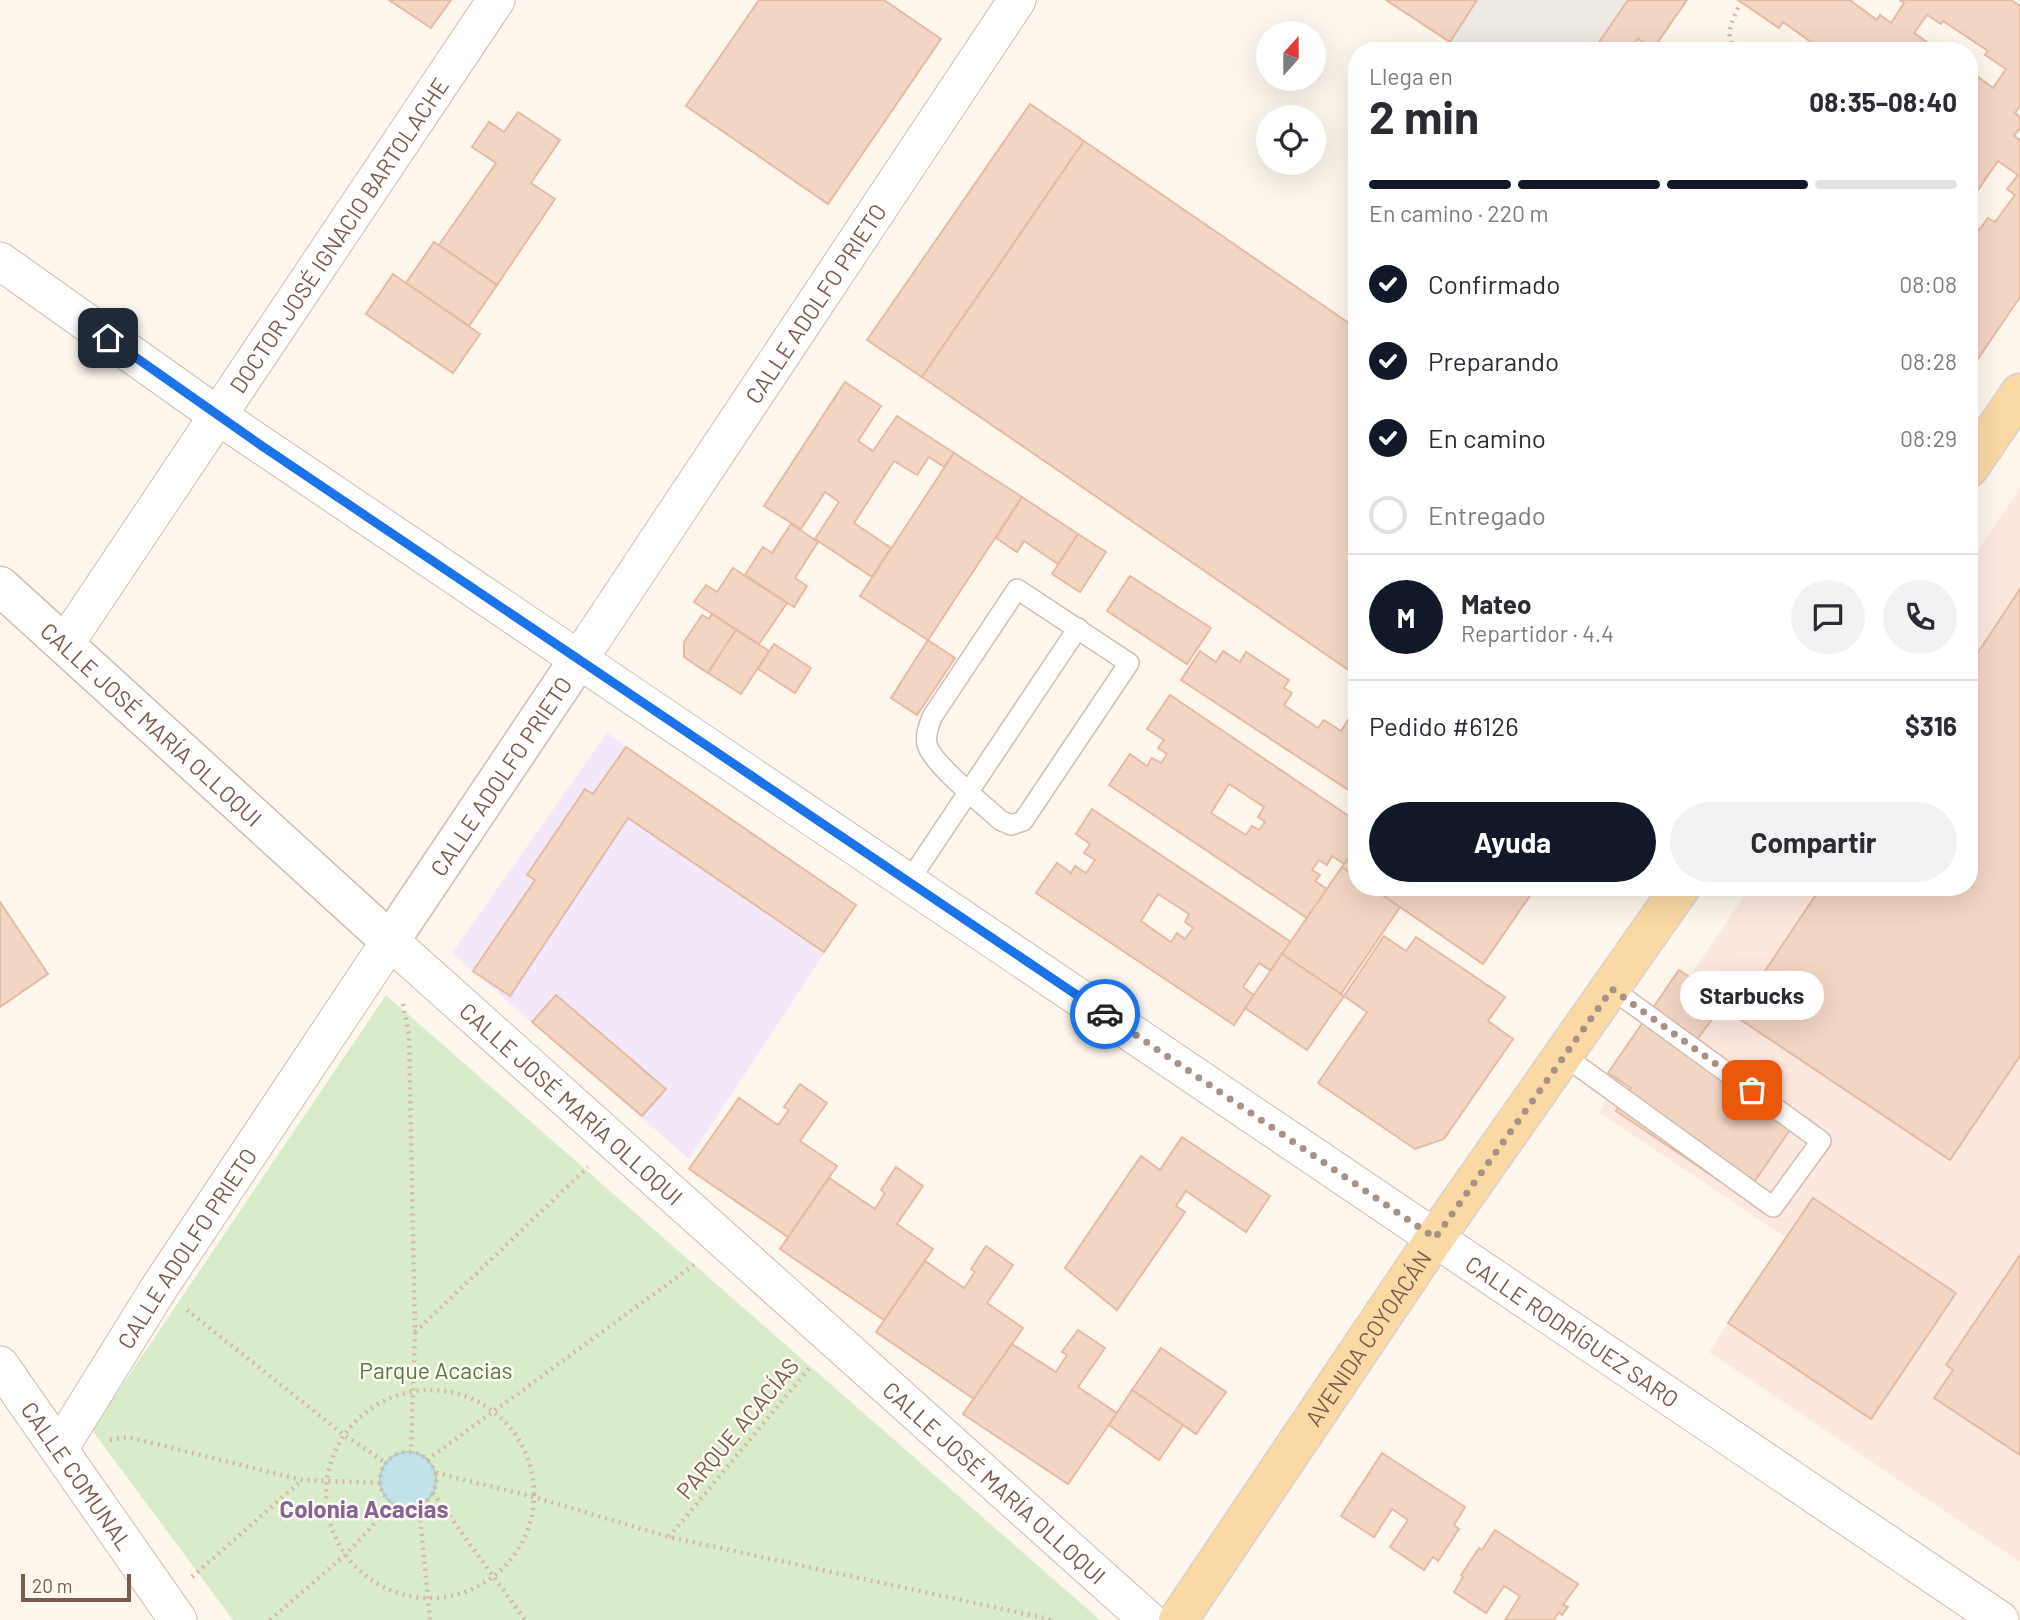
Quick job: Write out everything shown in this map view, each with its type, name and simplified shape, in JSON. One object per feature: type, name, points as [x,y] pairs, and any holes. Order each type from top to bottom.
[{"type":"main road","points":[[1978,455],[2020,393]]},
{"type":"main road","name":"AVENIDA COYOACÁN","points":[[1178,1620],[1435,1238],[1675,896]]},
{"type":"street","name":"DOCTOR JOSÉ IGNACIO BARTOLACHE","points":[[65,643],[496,0]]},
{"type":"street","name":"CALLE ADOLFO PRIETO","points":[[59,1448],[159,1288],[1017,0]]},
{"type":"street","name":"CALLE RODRÍGUEZ SARO","points":[[0,261],[217,415],[2000,1620]]},
{"type":"street","name":"CALLE JOSÉ MARÍA OLLOQUI","points":[[0,586],[390,941],[1147,1620]]},
{"type":"street","name":"CALLE COMUNAL","points":[[0,1365],[172,1610]]},
{"type":"lane","points":[[1017,589],[1129,663],[1023,821],[1016,825],[1005,824],[969,792],[935,760],[927,744],[927,736],[932,717],[1017,589]]},
{"type":"lane","points":[[909,881],[1078,628]]},
{"type":"lane","points":[[1563,1055],[1773,1207],[1821,1141],[1612,989]]},
{"type":"path","points":[[1730,42],[1729,33],[1740,3]]},
{"type":"path","points":[[390,941],[409,1035],[415,1332],[411,1452]]},
{"type":"path","points":[[415,1332],[614,1142]]},
{"type":"path","points":[[427,1460],[725,1242]]},
{"type":"path","points":[[159,1288],[344,1435],[386,1462]]},
{"type":"path","name":"PARQUE ACACÍAS","points":[[669,1537],[815,1361]]},
{"type":"path","points":[[414,1391],[444,1391],[472,1399],[494,1410],[518,1438],[531,1466],[534,1497],[529,1528],[515,1555],[493,1577],[463,1593],[428,1598],[397,1593],[368,1578],[345,1555],[333,1532],[326,1506],[327,1480],[332,1457],[344,1435],[362,1414],[387,1399],[414,1391]]},
{"type":"path","points":[[59,1448],[128,1437],[302,1480],[380,1483]]},
{"type":"path","points":[[436,1473],[433,1493],[419,1506],[402,1507],[394,1504],[387,1498],[380,1483],[380,1475],[386,1462],[393,1456],[411,1452],[427,1460],[436,1473],[534,1497],[669,1537],[1054,1620]]},
{"type":"path","points":[[172,1610],[302,1480]]},
{"type":"path","points":[[433,1493],[525,1620]]},
{"type":"path","points":[[270,1620],[345,1555],[394,1504]]},
{"type":"path","points":[[419,1506],[430,1620]]},
{"type":"shaded area","points":[[1389,0],[1628,0],[1599,42],[1450,42]]},
{"type":"shaded area","points":[[2020,488],[2020,1562],[1709,1352],[1785,1237],[1599,1112],[1744,896],[1978,896],[1978,551]]},
{"type":"shaded area","points":[[607,733],[856,905],[689,1159],[452,953]]},
{"type":"green space","name":"Parque Acacias","points":[[386,995],[1100,1620],[233,1620],[92,1430]]},
{"type":"water","points":[[408,1452],[419,1454],[428,1460],[434,1469],[434,1491],[428,1500],[419,1506],[408,1508],[397,1506],[388,1500],[382,1491],[380,1480],[382,1469],[388,1460],[397,1454]]},
{"type":"building","points":[[389,0],[451,0],[431,28]]},
{"type":"building","points":[[759,0],[884,0],[941,39],[828,204],[686,106]]},
{"type":"building","points":[[1386,0],[1477,0],[1450,42]]},
{"type":"building","points":[[1628,0],[1687,0],[1658,42],[1642,42],[1638,39],[1636,42],[1599,42]]},
{"type":"building","points":[[1738,0],[1852,0],[1877,20],[1880,15],[1891,23],[1904,3],[1900,0],[2011,0],[2020,6],[2020,106],[2015,113],[2020,117],[2020,128],[2014,136],[2020,140],[2020,297],[1978,359],[1978,229],[1988,218],[1995,222],[2015,195],[2007,189],[2018,175],[1998,161],[1978,190],[1978,77],[1993,88],[2006,69],[1985,55],[1988,51],[1978,42],[1943,21],[1941,24],[1927,15],[1914,33],[1927,42],[1811,42],[1783,22],[1779,28]]},
{"type":"building","points":[[1030,104],[1084,141],[922,377],[867,340]]},
{"type":"building","points":[[518,112],[560,140],[531,183],[555,199],[497,285],[439,245],[496,163],[472,147],[489,122],[504,132]]},
{"type":"building","points":[[1084,141],[1348,322],[1348,670],[922,377]]},
{"type":"building","points":[[434,242],[497,285],[469,326],[406,283]]},
{"type":"building","points":[[393,274],[480,334],[453,373],[366,314]]},
{"type":"building","points":[[845,382],[881,406],[858,441],[873,451],[897,416],[954,453],[944,467],[929,457],[917,475],[894,461],[854,523],[891,548],[872,577],[815,539],[839,502],[825,492],[801,529],[764,506]]},
{"type":"building","points":[[954,453],[1022,497],[928,640],[860,596]]},
{"type":"building","points":[[1022,497],[1078,534],[1058,564],[1024,541],[1017,552],[996,538]]},
{"type":"building","points":[[791,524],[818,542],[795,578],[807,586],[794,607],[745,575],[763,547],[772,553]]},
{"type":"building","points":[[1078,534],[1106,552],[1080,592],[1052,574]]},
{"type":"building","points":[[733,568],[787,603],[759,644],[694,602],[706,585],[717,592]]},
{"type":"building","points":[[1130,576],[1211,628],[1187,664],[1107,611]]},
{"type":"building","points":[[2020,589],[2020,1056],[1950,1160],[1735,1016],[1815,896],[1978,896],[1978,652]]},
{"type":"building","points":[[712,614],[736,630],[708,673],[684,657],[684,642],[702,615],[709,619]]},
{"type":"building","points":[[736,630],[769,651],[741,694],[708,673]]},
{"type":"building","points":[[928,640],[955,658],[917,715],[891,698]]},
{"type":"building","points":[[774,644],[811,668],[795,693],[758,669]]},
{"type":"building","points":[[1200,651],[1216,662],[1223,651],[1240,662],[1246,652],[1289,680],[1284,688],[1292,693],[1284,705],[1318,728],[1324,720],[1341,731],[1348,720],[1348,790],[1181,680]]},
{"type":"building","points":[[1170,695],[1348,816],[1348,858],[1344,864],[1332,856],[1327,865],[1319,860],[1312,870],[1320,875],[1315,881],[1327,889],[1307,918],[1109,785],[1130,754],[1147,766],[1152,758],[1161,763],[1167,754],[1158,748],[1164,740],[1147,729]],"holes":[[[1229,784],[1264,807],[1258,817],[1265,822],[1259,830],[1252,826],[1246,835],[1211,813]]]},
{"type":"building","points":[[626,747],[856,905],[824,952],[628,818],[510,996],[473,971],[535,880],[527,875],[585,789],[593,794]]},
{"type":"building","points":[[1092,809],[1291,942],[1271,971],[1259,963],[1243,987],[1254,995],[1234,1025],[1036,893],[1057,863],[1071,873],[1075,866],[1086,873],[1095,860],[1084,853],[1090,844],[1076,834]],"holes":[[[1158,894],[1189,914],[1185,922],[1193,928],[1185,939],[1177,933],[1171,942],[1141,921]]]},
{"type":"building","points":[[1348,858],[1348,871],[1342,867]]},
{"type":"building","points":[[1342,867],[1348,871],[1348,896],[1384,896],[1400,907],[1341,994],[1282,954]]},
{"type":"building","points":[[1384,896],[1530,896],[1483,964]]},
{"type":"building","points":[[0,902],[48,974],[0,1007]]},
{"type":"building","points":[[1384,936],[1406,951],[1416,937],[1505,997],[1488,1021],[1513,1039],[1444,1139],[1415,1149],[1318,1083],[1367,1012],[1344,996]]},
{"type":"building","points":[[1282,954],[1344,996],[1307,1050],[1245,1008]]},
{"type":"building","points":[[1679,970],[1725,1001],[1692,1047],[1798,1118],[1744,1197],[1616,1111],[1631,1088],[1608,1073]]},
{"type":"building","points":[[556,995],[666,1089],[642,1116],[532,1022]]},
{"type":"building","points":[[800,1084],[827,1103],[800,1141],[837,1166],[788,1237],[689,1169],[739,1098],[778,1125],[789,1110],[784,1107]]},
{"type":"building","points":[[1182,1137],[1270,1196],[1246,1232],[1186,1191],[1176,1206],[1185,1212],[1117,1310],[1065,1268],[1141,1156],[1160,1170]]},
{"type":"building","points":[[896,1167],[923,1186],[897,1224],[933,1249],[884,1320],[780,1249],[829,1178],[875,1209],[885,1193],[881,1190]]},
{"type":"building","points":[[1813,1198],[1956,1293],[1871,1419],[1728,1323]]},
{"type":"building","points":[[986,1246],[1013,1265],[987,1303],[1023,1328],[974,1399],[876,1332],[925,1261],[964,1288],[975,1272],[971,1269]]},
{"type":"building","points":[[2020,1255],[2020,1455],[1934,1398],[1953,1370],[1946,1365]]},
{"type":"building","points":[[1078,1330],[1105,1348],[1078,1387],[1117,1413],[1068,1484],[963,1414],[1012,1344],[1056,1372],[1067,1355],[1062,1352]]},
{"type":"building","points":[[1161,1348],[1226,1392],[1196,1434],[1132,1390]]},
{"type":"building","points":[[1132,1390],[1183,1425],[1159,1460],[1109,1425]]},
{"type":"building","points":[[1382,1453],[1465,1507],[1454,1525],[1459,1529],[1438,1561],[1433,1557],[1424,1570],[1390,1547],[1408,1520],[1392,1509],[1374,1537],[1341,1516]]},
{"type":"building","points":[[1495,1530],[1578,1584],[1563,1605],[1568,1607],[1562,1615],[1559,1612],[1554,1620],[1505,1620],[1520,1596],[1504,1586],[1486,1613],[1454,1592],[1463,1577],[1461,1575]]},
{"type":"way so far","points":[[1105,1014],[1435,1238],[1612,989],[1752,1090]]},
{"type":"place","name":"Starbucks","points":[[1752,1090]]},
{"type":"district","name":"Colonia Acacias","points":[[364,1508]]},
{"type":"route","points":[[108,338],[262,446],[1105,1014]]}]
